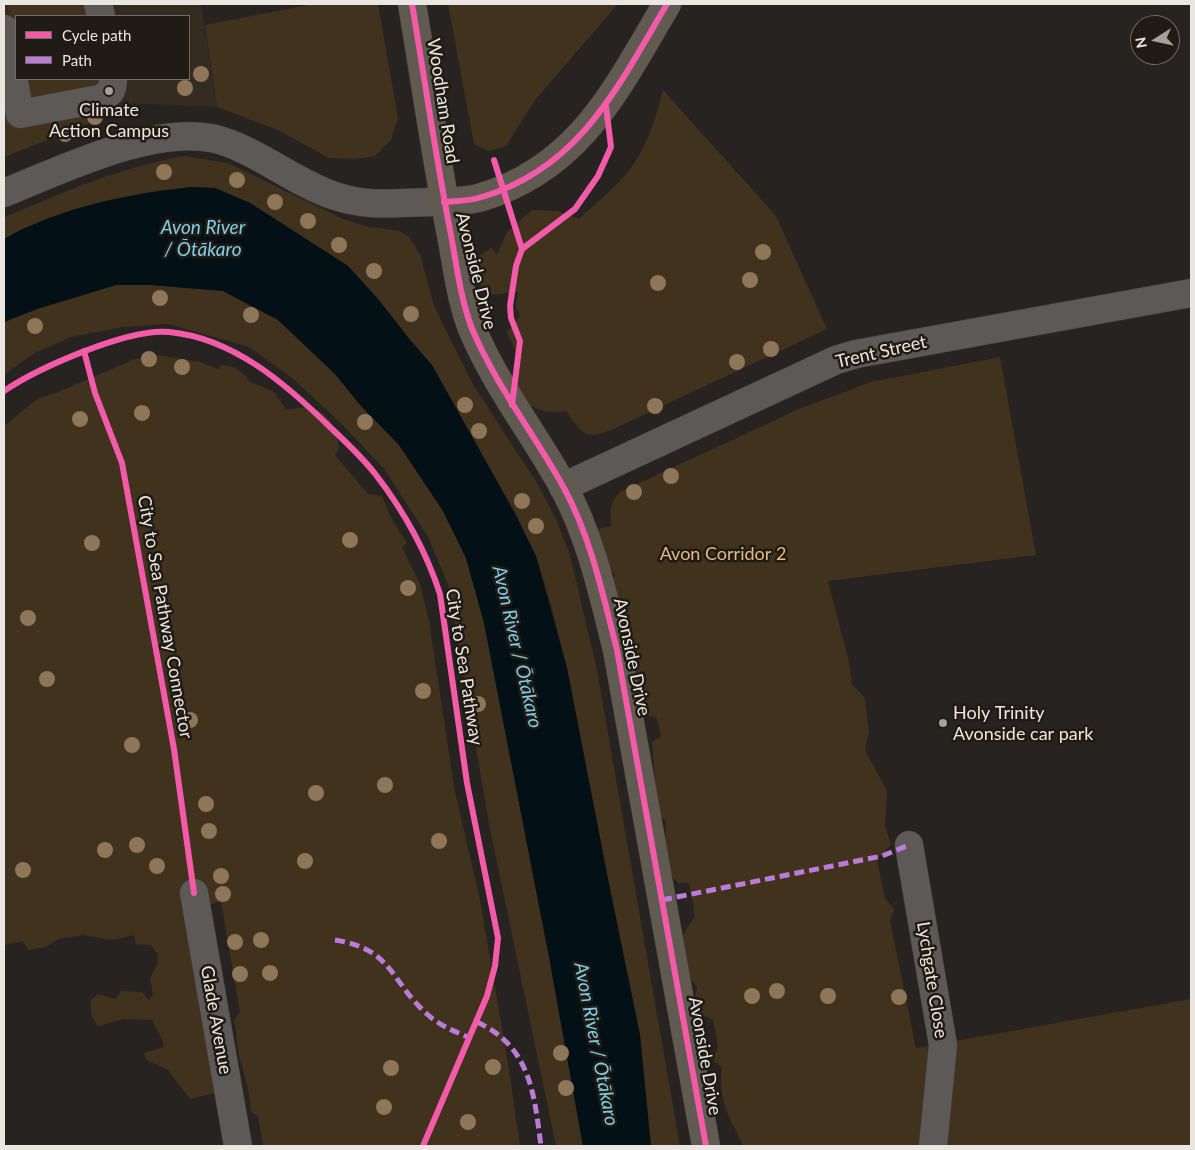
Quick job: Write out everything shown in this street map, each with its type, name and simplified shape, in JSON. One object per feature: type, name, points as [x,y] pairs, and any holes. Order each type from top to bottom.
[{"type":"main road","name":"Woodham Road","points":[[412,4],[444,202]]},
{"type":"main road","points":[[444,202],[480,198],[512,187],[533,176],[556,159],[579,138],[606,106],[667,4]]},
{"type":"main road","name":"Avonside Drive","points":[[444,202],[460,285],[472,329],[493,372],[563,487],[577,514],[589,547],[617,650],[706,1146]]},
{"type":"street","points":[[4,29],[20,114],[99,99],[109,95],[113,88],[113,80]]},
{"type":"street","name":"Avonside Drive","points":[[4,193],[77,163],[138,144],[199,137],[223,142],[265,161],[310,186],[355,202],[379,205],[411,201],[444,202]]},
{"type":"street","name":"Trent Street","points":[[563,487],[836,360],[856,354],[1191,293]]},
{"type":"street","name":"Lychgate Close","points":[[909,845],[943,1045],[933,1146]]},
{"type":"street","name":"Glade Avenue","points":[[194,894],[238,1146]]},
{"type":"shaded area","name":"Climate Action Campus","points":[[4,4],[201,4],[217,107],[141,104],[4,157]]},
{"type":"green space","points":[[7,4],[90,4],[92,15],[15,15],[15,43]]},
{"type":"green space","points":[[313,4],[378,4],[398,118],[391,140],[375,156],[355,159],[329,158],[278,130],[217,107],[205,25]]},
{"type":"green space","points":[[448,4],[618,4],[536,99],[506,146],[488,151],[474,144]]},
{"type":"green space","points":[[21,80],[103,80],[89,97],[26,107]]},
{"type":"green space","points":[[4,85],[12,123],[104,108],[106,116],[4,157]]},
{"type":"green space","points":[[663,90],[776,216],[827,329],[611,430],[595,435],[584,433],[566,411],[557,412],[538,409],[523,400],[518,393],[514,374],[517,358],[507,332],[520,316],[516,307],[518,292],[489,295],[476,280],[479,256],[491,248],[497,255],[507,232],[532,210],[557,211],[579,219],[615,186],[639,156],[655,119]]},
{"type":"green space","points":[[185,156],[228,163],[343,219],[365,226],[399,231],[409,237],[420,254],[433,302],[443,325],[474,386],[537,483],[557,521],[570,555],[597,670],[680,1146],[651,1146],[640,1035],[567,668],[536,556],[516,514],[432,365],[378,299],[348,266],[250,203],[215,188],[192,187],[156,191],[102,202],[22,229],[4,239],[4,218],[7,216],[117,173],[162,160]]},
{"type":"green space","points":[[116,285],[151,285],[223,291],[278,320],[335,374],[361,406],[399,445],[443,511],[466,558],[484,623],[549,957],[583,1146],[556,1146],[489,824],[448,584],[428,537],[385,470],[341,423],[292,378],[249,347],[168,324],[123,327],[71,337],[33,354],[4,375],[4,322],[37,309]]},
{"type":"green space","points":[[158,355],[200,362],[218,369],[221,365],[233,367],[244,374],[250,382],[273,391],[287,410],[309,408],[324,414],[333,427],[339,448],[335,455],[368,494],[382,496],[391,518],[407,543],[402,547],[420,584],[429,620],[454,787],[480,900],[520,1146],[263,1146],[258,1116],[251,1112],[248,1090],[238,1051],[234,1020],[240,1012],[221,902],[185,910],[220,1084],[214,1093],[190,1099],[167,1069],[146,1060],[144,1053],[164,1047],[152,1020],[124,1019],[98,1026],[92,1017],[90,1001],[98,994],[116,999],[121,991],[142,992],[149,1000],[153,995],[150,978],[157,964],[158,955],[151,945],[136,944],[134,935],[113,940],[83,935],[59,939],[46,947],[28,950],[23,941],[4,945],[4,426],[37,399],[56,393],[135,359]]},
{"type":"green space","name":"Avon Corridor 2","points":[[1000,357],[1036,555],[828,581],[849,662],[852,684],[865,698],[869,733],[865,750],[887,791],[885,826],[891,845],[877,860],[885,898],[894,909],[890,921],[916,1048],[1191,999],[1191,1146],[743,1146],[723,1100],[721,1090],[722,1068],[713,1060],[718,1046],[713,1020],[695,1011],[694,1003],[697,988],[687,973],[681,938],[695,916],[689,883],[679,883],[665,871],[666,821],[654,811],[656,791],[652,742],[661,737],[657,718],[640,714],[634,689],[636,670],[627,629],[611,590],[615,574],[602,565],[595,533],[601,528],[612,526],[611,507],[615,498],[622,491],[799,409],[871,382]]},
{"type":"water","name":"Avon River / Ōtākaro","points":[[192,187],[215,188],[250,203],[348,266],[378,299],[432,365],[515,514],[536,556],[567,668],[640,1035],[651,1146],[583,1146],[549,957],[484,623],[466,558],[443,511],[399,445],[361,406],[335,374],[278,320],[223,291],[151,285],[116,285],[37,309],[4,322],[4,239],[48,218],[71,210],[119,198]]},
{"type":"marked path","points":[[662,900],[882,856],[909,845]]},
{"type":"marked path","points":[[335,940],[354,944],[369,951],[389,968],[415,1002],[427,1014],[442,1025],[470,1038]]},
{"type":"marked path","points":[[477,1022],[495,1032],[509,1045],[527,1074],[536,1108],[541,1146]]},
{"type":"cycle path","points":[[412,4],[435,149],[465,308],[473,331],[493,372],[553,468],[573,507],[589,547],[607,609],[617,650],[706,1146]]},
{"type":"cycle path","points":[[444,202],[482,197],[516,183],[546,166],[571,144],[593,120],[613,93],[667,4]]},
{"type":"cycle path","points":[[512,405],[520,341],[511,318],[510,306],[516,266],[522,249],[575,209],[598,176],[611,147],[606,106]]},
{"type":"cycle path","points":[[494,160],[522,249]]},
{"type":"cycle path","name":"City to Sea Pathway","points":[[4,391],[60,361],[131,336],[152,332],[169,332],[193,336],[216,343],[258,366],[278,380],[343,439],[376,475],[413,532],[428,562],[440,594],[467,783],[498,938],[495,966],[487,996],[423,1146]]},
{"type":"cycle path","name":"City to Sea Pathway Connector","points":[[84,351],[95,393],[122,463],[174,749],[194,893]]},
{"type":"place","name":"Climate Action Campus","points":[[109,91]]},
{"type":"place","name":"Holy Trinity Avonside car park","points":[[943,723]]}]
